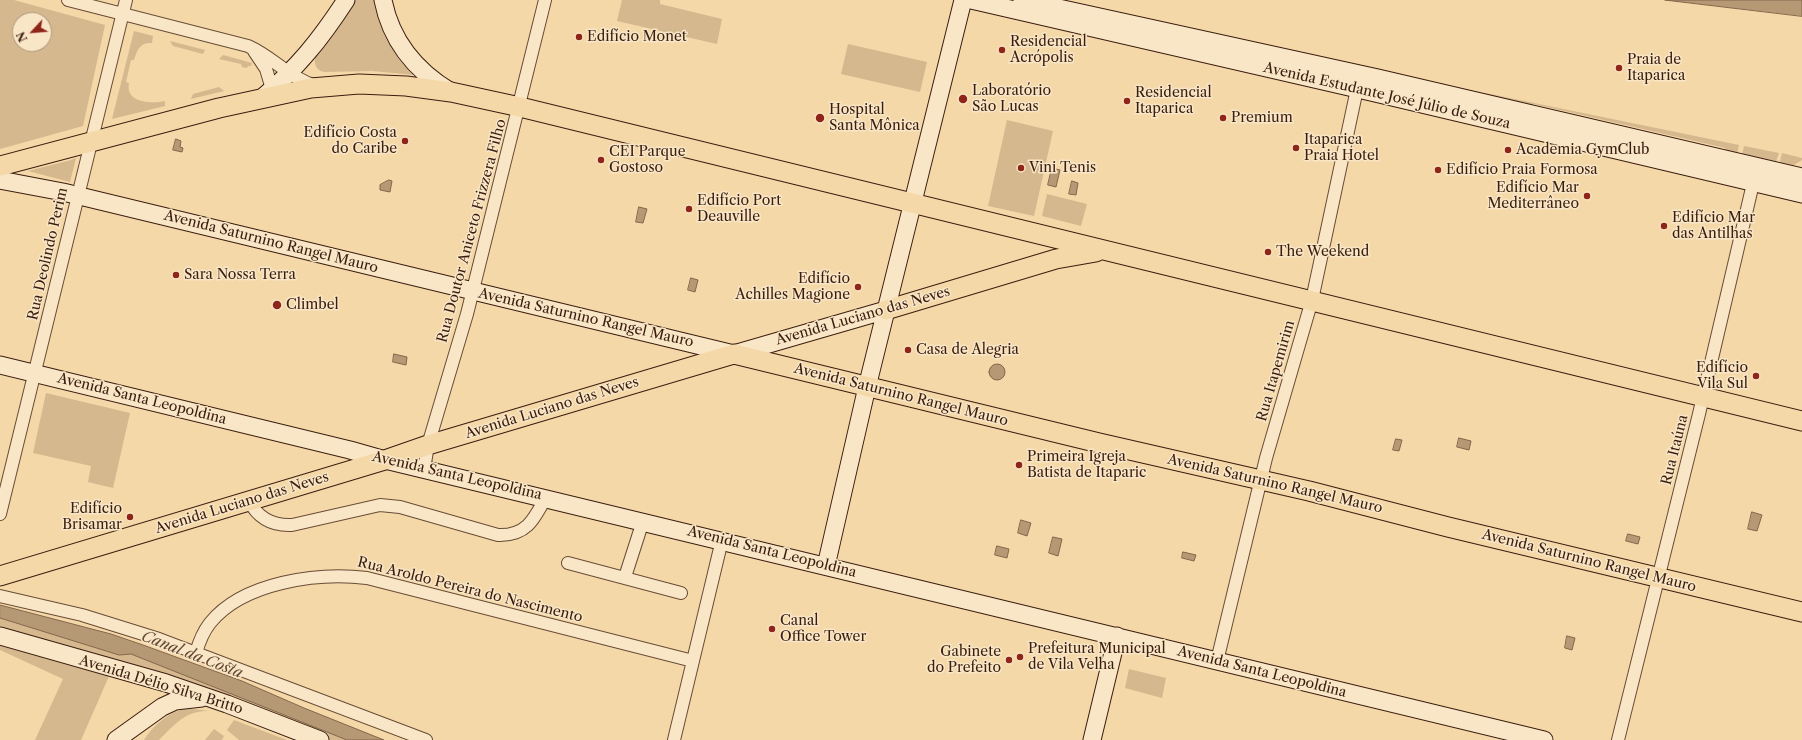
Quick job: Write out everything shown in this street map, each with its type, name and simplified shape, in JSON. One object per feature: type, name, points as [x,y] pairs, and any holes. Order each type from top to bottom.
[{"type":"main road","points":[[0,166],[267,94],[321,87],[374,85],[452,92],[520,107],[1312,300],[1802,421]]},
{"type":"main road","name":"Avenida Luciano das Neves","points":[[886,310],[1056,259],[1107,251]]},
{"type":"main road","name":"Avenida Luciano das Neves","points":[[0,576],[385,460],[428,445],[734,354]]},
{"type":"main road","name":"Avenida Saturnino Rangel Mauro","points":[[734,354],[1098,443],[1260,479],[1802,612]]},
{"type":"street","points":[[68,0],[248,46],[265,55],[289,74],[308,84],[321,87]]},
{"type":"street","name":"Rua Deolindo Perim","points":[[0,514],[36,373],[90,142],[126,0]]},
{"type":"street","points":[[267,94],[308,54],[346,0]]},
{"type":"street","points":[[383,0],[392,31],[407,55],[427,76],[452,92]]},
{"type":"street","name":"Rua Doutor Aniceto Frizzera Filho","points":[[424,469],[428,445],[473,291],[520,107],[545,0]]},
{"type":"street","points":[[826,566],[867,387],[962,0]]},
{"type":"street","name":"Avenida Estudante José Júlio de Souza","points":[[971,0],[1357,89],[1755,174],[1802,177]]},
{"type":"street","name":"Avenida Estudante José Júlio de Souza","points":[[1022,0],[1386,80],[1755,174],[1802,194]]},
{"type":"street","points":[[248,46],[266,69],[267,94]]},
{"type":"street","name":"Rua Itapemirim","points":[[1218,661],[1260,479],[1312,300],[1357,89]]},
{"type":"street","name":"Rua Itaúna","points":[[1618,740],[1704,397],[1755,174]]},
{"type":"street","name":"Avenida Saturnino Rangel Mauro","points":[[0,180],[78,196],[734,354]]},
{"type":"street","name":"Avenida Luciano das Neves","points":[[734,354],[886,310]]},
{"type":"street","name":"Avenida Santa Leopoldina","points":[[0,365],[342,448],[385,460],[546,497],[1544,740]]},
{"type":"street","points":[[249,501],[257,513],[263,518],[277,524],[284,525],[292,525],[371,507],[388,505],[400,506],[498,535],[505,535],[519,532],[530,524],[546,497]]},
{"type":"street","points":[[625,577],[643,521]]},
{"type":"street","points":[[674,740],[722,540]]},
{"type":"street","points":[[568,563],[681,593]]},
{"type":"street","name":"Rua Aroldo Pereira do Nascimento","points":[[196,653],[204,633],[210,624],[226,607],[236,601],[259,591],[301,578],[347,576],[367,578],[693,661]]},
{"type":"street","points":[[0,596],[113,624],[196,653],[426,740]]},
{"type":"street","name":"Avenida Délio Silva Britto","points":[[0,636],[166,683],[320,740]]},
{"type":"street","points":[[1092,740],[1117,636]]},
{"type":"street","points":[[116,740],[162,707],[175,701],[208,698]]},
{"type":"street","points":[[136,740],[153,714]]},
{"type":"shaded area","points":[[0,0],[14,0],[105,25],[83,126],[0,149]]},
{"type":"shaded area","points":[[355,0],[375,0],[380,22],[384,31],[400,57],[415,74],[414,75],[372,71],[325,72],[317,67],[315,58]]},
{"type":"shaded area","points":[[622,0],[660,0],[660,4],[722,19],[717,44],[617,21]]},
{"type":"shaded area","points":[[1665,0],[1802,0],[1802,16]]},
{"type":"shaded area","points":[[134,31],[153,36],[152,43],[142,45],[134,60],[131,60],[126,82],[129,83],[131,95],[140,101],[165,101],[165,106],[112,119]]},
{"type":"shaded area","points":[[170,41],[205,50],[203,54],[173,46]]},
{"type":"shaded area","points":[[848,44],[927,62],[920,92],[841,74]]},
{"type":"shaded area","points":[[223,55],[252,63],[251,66],[248,66],[247,68],[242,67],[241,64],[219,59]]},
{"type":"shaded area","points":[[1383,72],[1739,145],[1737,155],[1728,153],[1725,148],[1534,104],[1527,107]]},
{"type":"shaded area","points":[[219,87],[224,91],[191,99],[193,94]]},
{"type":"shaded area","name":"Vini Tenis","points":[[1007,120],[1053,131],[1034,216],[988,206]]},
{"type":"shaded area","points":[[176,139],[181,141],[180,147],[183,148],[182,152],[173,150]]},
{"type":"shaded area","points":[[1744,146],[1779,153],[1775,165],[1742,156]]},
{"type":"shaded area","points":[[1782,153],[1802,158],[1802,160],[1789,168],[1779,166]]},
{"type":"shaded area","points":[[76,158],[70,182],[28,171],[71,160]]},
{"type":"shaded area","points":[[1052,168],[1060,170],[1056,187],[1048,185]]},
{"type":"shaded area","points":[[389,180],[392,181],[390,192],[380,190],[380,185]]},
{"type":"shaded area","points":[[1072,181],[1078,183],[1076,195],[1069,194]]},
{"type":"shaded area","points":[[1047,194],[1087,204],[1081,226],[1042,216]]},
{"type":"shaded area","points":[[639,207],[647,209],[643,223],[636,222]]},
{"type":"shaded area","points":[[691,278],[698,280],[695,292],[688,290]]},
{"type":"shaded area","points":[[394,354],[407,357],[406,365],[393,362]]},
{"type":"shaded area","points":[[997,364],[1003,366],[1005,372],[1003,378],[997,380],[991,378],[989,372],[991,366]]},
{"type":"shaded area","points":[[46,393],[130,413],[113,488],[88,482],[91,466],[33,453]]},
{"type":"shaded area","points":[[1459,438],[1471,441],[1469,450],[1457,447]]},
{"type":"shaded area","points":[[1396,439],[1402,440],[1399,451],[1393,450]]},
{"type":"shaded area","points":[[1752,512],[1762,515],[1757,531],[1748,529]]},
{"type":"shaded area","points":[[1021,520],[1031,523],[1027,536],[1018,533]]},
{"type":"shaded area","points":[[1628,534],[1640,537],[1638,544],[1626,541]]},
{"type":"shaded area","points":[[1053,537],[1062,539],[1058,556],[1049,553]]},
{"type":"shaded area","points":[[997,546],[1009,549],[1007,558],[995,555]]},
{"type":"shaded area","points":[[1183,552],[1196,555],[1194,561],[1182,558]]},
{"type":"shaded area","points":[[0,605],[111,634],[143,645],[242,681],[384,740],[347,740],[131,654],[119,655],[0,618]]},
{"type":"shaded area","points":[[0,618],[119,655],[131,654],[347,740],[329,740],[198,690],[0,627]]},
{"type":"shaded area","points":[[1567,636],[1575,638],[1572,650],[1565,648]]},
{"type":"shaded area","points":[[0,643],[110,674],[81,740],[35,740],[63,679],[0,650]]},
{"type":"shaded area","points":[[1129,669],[1166,678],[1162,698],[1125,688]]},
{"type":"shaded area","points":[[186,708],[209,711],[201,711],[187,716],[175,724],[159,740],[144,740],[152,729],[167,716]]},
{"type":"shaded area","points":[[234,720],[287,740],[239,740],[227,730]]},
{"type":"shaded area","points":[[214,729],[224,736],[222,740],[205,740]]},
{"type":"place","name":"Edifício Monet","points":[[579,37]]},
{"type":"place","name":"Residencial Acrópolis","points":[[1002,50]]},
{"type":"place","name":"Praia de Itaparica","points":[[1619,68]]},
{"type":"place","name":"Laboratório São Lucas","points":[[963,99]]},
{"type":"place","name":"Residencial Itaparica","points":[[1127,101]]},
{"type":"place","name":"Hospital Santa Mônica","points":[[820,118]]},
{"type":"place","name":"Premium","points":[[1223,118]]},
{"type":"place","name":"Edifício Costa do Caribe","points":[[405,141]]},
{"type":"place","name":"Itaparica Praia Hotel","points":[[1296,148]]},
{"type":"place","name":"Academia GymClub","points":[[1508,150]]},
{"type":"place","name":"CEI Parque Gostoso","points":[[601,160]]},
{"type":"place","name":"Vini Tenis","points":[[1021,168]]},
{"type":"place","name":"Edifício Praia Formosa","points":[[1438,170]]},
{"type":"place","name":"Edifício Mar Mediterrâneo","points":[[1587,196]]},
{"type":"place","name":"Edifício Port Deauville","points":[[689,209]]},
{"type":"place","name":"Edifício Mar das Antilhas","points":[[1664,226]]},
{"type":"place","name":"The Weekend","points":[[1268,252]]},
{"type":"place","name":"Sara Nossa Terra","points":[[176,275]]},
{"type":"place","name":"Edifício Achilles Magione","points":[[858,287]]},
{"type":"place","name":"Climbel","points":[[277,305]]},
{"type":"place","name":"Casa de Alegria","points":[[908,350]]},
{"type":"place","name":"Edifício Vila Sul","points":[[1756,376]]},
{"type":"place","name":"Primeira Igreja Batista de Itaparic","points":[[1019,465]]},
{"type":"place","name":"Edifício Brisamar","points":[[130,517]]},
{"type":"place","name":"Canal Office Tower","points":[[772,629]]},
{"type":"place","name":"Prefeitura Municipal de Vila Velha","points":[[1020,657]]},
{"type":"place","name":"Gabinete do Prefeito","points":[[1009,660]]},
{"type":"water label","name":"Canal da Costa","points":[[192,655]]}]
